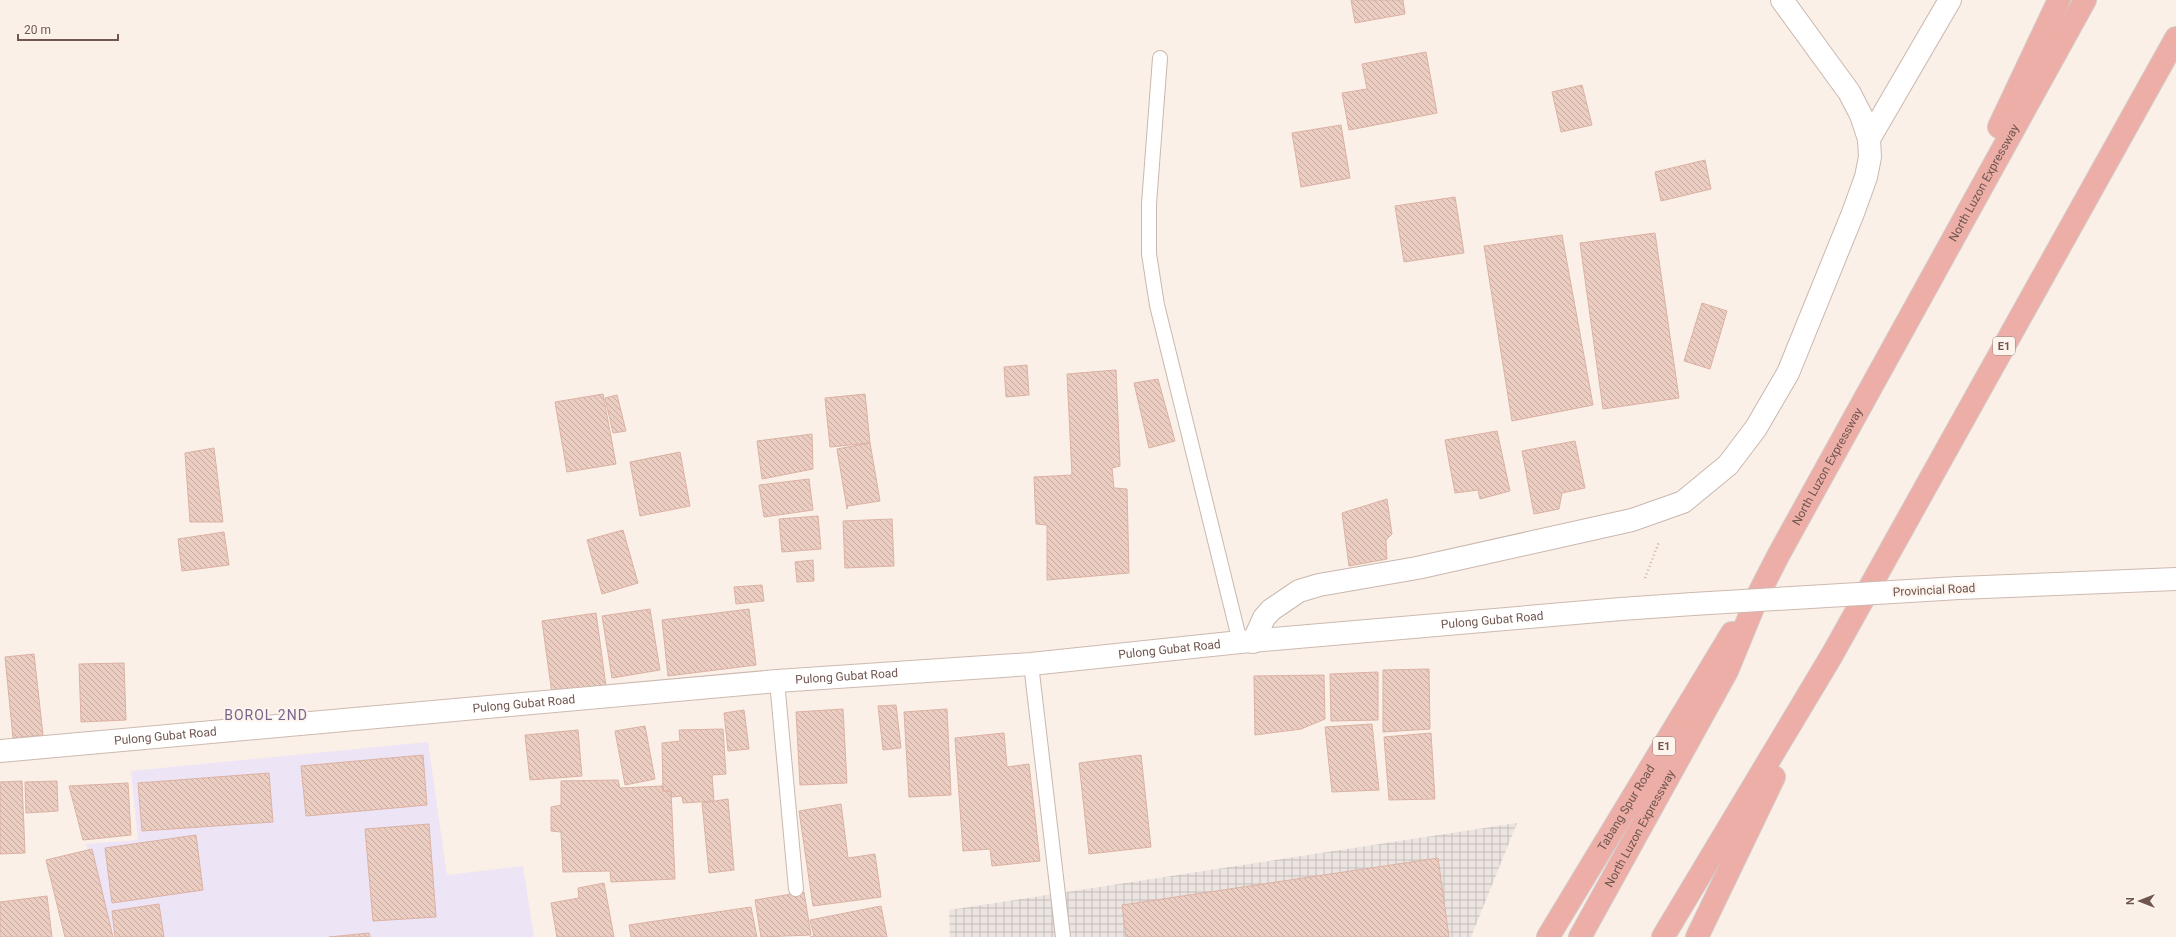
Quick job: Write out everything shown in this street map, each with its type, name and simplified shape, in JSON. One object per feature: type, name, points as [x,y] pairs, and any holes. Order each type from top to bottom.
[{"type":"highway","points":[[1912,313],[2059,0]]},
{"type":"highway","name":"North Luzon Expressway","points":[[1580,937],[1727,671],[1759,593],[1779,554],[2085,0]]},
{"type":"highway","name":"E1","points":[[1663,937],[1832,655],[2176,38]]},
{"type":"highway","name":"Tabang Spur Road","points":[[1548,937],[1779,554]]},
{"type":"highway","name":"E1","points":[[1696,937],[1832,655]]},
{"type":"main road","points":[[1246,642],[1271,610],[1299,591],[1319,584],[1417,568],[1632,520],[1683,502],[1728,465],[1756,428],[1788,373],[1853,213],[1870,157],[1869,139],[1861,115],[1849,92],[1782,0]]},
{"type":"main road","points":[[1869,139],[1950,0]]},
{"type":"main road","name":"Provincial Road","points":[[1693,604],[1959,588],[2176,579]]},
{"type":"main road","name":"Pulong Gubat Road","points":[[0,751],[777,681],[1032,664],[1246,642],[1693,604]]},
{"type":"lane","points":[[1160,58],[1150,204],[1150,254],[1157,304],[1246,642]]},
{"type":"lane","points":[[1032,664],[1063,937]]},
{"type":"lane","points":[[777,681],[796,889]]},
{"type":"path","points":[[1621,609],[1647,576],[1660,538],[1632,520]]},
{"type":"shaded area","points":[[428,742],[447,875],[523,866],[534,937],[114,937],[86,844],[138,840],[131,771]]},
{"type":"shaded area","points":[[1517,823],[1471,937],[950,937],[949,910]]},
{"type":"building","points":[[1351,0],[1403,0],[1405,14],[1355,23]]},
{"type":"building","points":[[1426,52],[1437,113],[1349,130],[1342,93],[1367,89],[1362,64]]},
{"type":"building","points":[[1582,85],[1592,125],[1561,132],[1552,92]]},
{"type":"building","points":[[1341,125],[1350,178],[1301,187],[1292,133]]},
{"type":"building","points":[[1705,160],[1711,189],[1661,201],[1655,172]]},
{"type":"building","points":[[1455,197],[1464,253],[1404,262],[1395,206]]},
{"type":"building","points":[[1655,233],[1679,398],[1603,409],[1580,243]]},
{"type":"building","points":[[1562,235],[1593,405],[1512,421],[1484,246]]},
{"type":"building","points":[[1702,303],[1727,311],[1710,369],[1684,361]]},
{"type":"building","points":[[1027,365],[1029,395],[1006,397],[1004,367]]},
{"type":"building","points":[[1116,370],[1120,466],[1112,468],[1114,488],[1127,489],[1129,573],[1047,580],[1047,525],[1036,524],[1034,477],[1072,475],[1067,374]]},
{"type":"building","points":[[1158,379],[1175,441],[1149,448],[1134,383]]},
{"type":"building","points":[[603,394],[616,464],[567,472],[555,402]]},
{"type":"building","points":[[865,394],[870,443],[830,447],[825,398]]},
{"type":"building","points":[[617,395],[626,431],[613,433],[605,398]]},
{"type":"building","points":[[1497,431],[1510,491],[1480,499],[1478,490],[1455,493],[1445,440]]},
{"type":"building","points":[[812,434],[813,469],[762,479],[757,441]]},
{"type":"building","points":[[1575,441],[1585,488],[1562,493],[1559,509],[1534,514],[1522,451]]},
{"type":"building","points":[[870,443],[880,501],[848,506],[847,509],[837,449]]},
{"type":"building","points":[[214,448],[223,522],[190,522],[185,453]]},
{"type":"building","points":[[680,452],[690,506],[640,516],[630,462]]},
{"type":"building","points":[[809,479],[813,510],[764,517],[759,485]]},
{"type":"building","points":[[1387,499],[1392,534],[1386,540],[1387,559],[1349,566],[1342,513]]},
{"type":"building","points":[[818,516],[821,549],[782,552],[779,519]]},
{"type":"building","points":[[892,519],[894,566],[845,568],[843,521]]},
{"type":"building","points":[[623,530],[638,583],[602,594],[587,540]]},
{"type":"building","points":[[224,532],[229,565],[182,571],[178,539]]},
{"type":"building","points":[[813,560],[814,581],[797,582],[795,562]]},
{"type":"building","points":[[762,585],[764,601],[736,604],[734,587]]},
{"type":"building","points":[[650,609],[660,670],[612,678],[602,616]]},
{"type":"building","points":[[749,609],[756,665],[668,676],[662,620]]},
{"type":"building","points":[[596,613],[606,686],[552,694],[542,621]]},
{"type":"building","points":[[34,654],[43,735],[13,738],[5,657]]},
{"type":"building","points":[[124,663],[126,720],[81,722],[79,664]]},
{"type":"building","points":[[1429,669],[1430,729],[1383,732],[1383,670]]},
{"type":"building","points":[[1378,672],[1378,720],[1331,721],[1330,674]]},
{"type":"building","points":[[1324,675],[1325,719],[1301,729],[1255,735],[1254,676]]},
{"type":"building","points":[[896,705],[901,748],[883,750],[878,706]]},
{"type":"building","points":[[843,709],[847,783],[800,785],[796,712]]},
{"type":"building","points":[[947,709],[951,795],[909,797],[904,712]]},
{"type":"building","points":[[744,710],[749,749],[728,751],[724,713]]},
{"type":"building","points":[[1372,724],[1379,790],[1332,792],[1325,727]]},
{"type":"building","points":[[645,726],[655,779],[625,785],[615,731]]},
{"type":"building","points":[[723,729],[726,774],[712,775],[714,801],[683,803],[682,796],[671,797],[671,791],[663,791],[662,743],[680,741],[679,730]]},
{"type":"building","points":[[578,730],[582,776],[530,780],[525,735]]},
{"type":"building","points":[[1004,733],[1007,767],[1029,764],[1040,861],[992,866],[990,849],[963,851],[955,738]]},
{"type":"building","points":[[1431,733],[1435,799],[1389,800],[1384,737]]},
{"type":"building","points":[[423,755],[427,805],[306,816],[301,766]]},
{"type":"building","points":[[1141,755],[1151,847],[1089,854],[1079,763]]},
{"type":"building","points":[[269,773],[273,822],[142,831],[138,783]]},
{"type":"building","points":[[618,780],[620,788],[663,786],[663,791],[671,791],[675,879],[611,882],[610,871],[563,872],[561,832],[551,831],[551,807],[561,805],[561,781]]},
{"type":"building","points":[[22,781],[25,853],[0,854],[0,782]]},
{"type":"building","points":[[57,781],[58,811],[26,813],[25,782]]},
{"type":"building","points":[[128,783],[131,835],[83,840],[69,786]]},
{"type":"building","points":[[728,799],[734,870],[709,873],[702,803]]},
{"type":"building","points":[[841,804],[848,858],[875,854],[881,897],[813,906],[799,811]]},
{"type":"building","points":[[429,824],[436,917],[373,921],[365,829]]},
{"type":"building","points":[[196,835],[203,890],[112,903],[105,848]]},
{"type":"building","points":[[92,849],[113,937],[65,937],[46,860]]},
{"type":"building","points":[[1438,858],[1449,937],[1126,937],[1122,905]]},
{"type":"building","points":[[604,883],[614,937],[557,937],[551,903],[579,898],[578,888]]},
{"type":"building","points":[[804,892],[811,935],[761,937],[755,900]]},
{"type":"building","points":[[47,896],[52,937],[0,937],[0,902]]},
{"type":"building","points":[[159,904],[164,937],[115,937],[112,911]]},
{"type":"building","points":[[881,906],[887,937],[810,937],[814,936],[810,920]]},
{"type":"building","points":[[751,907],[757,937],[631,937],[629,925]]},
{"type":"building","points":[[369,933],[370,937],[329,937]]},
{"type":"district","name":"BOROL 2ND","points":[[266,715]]}]
